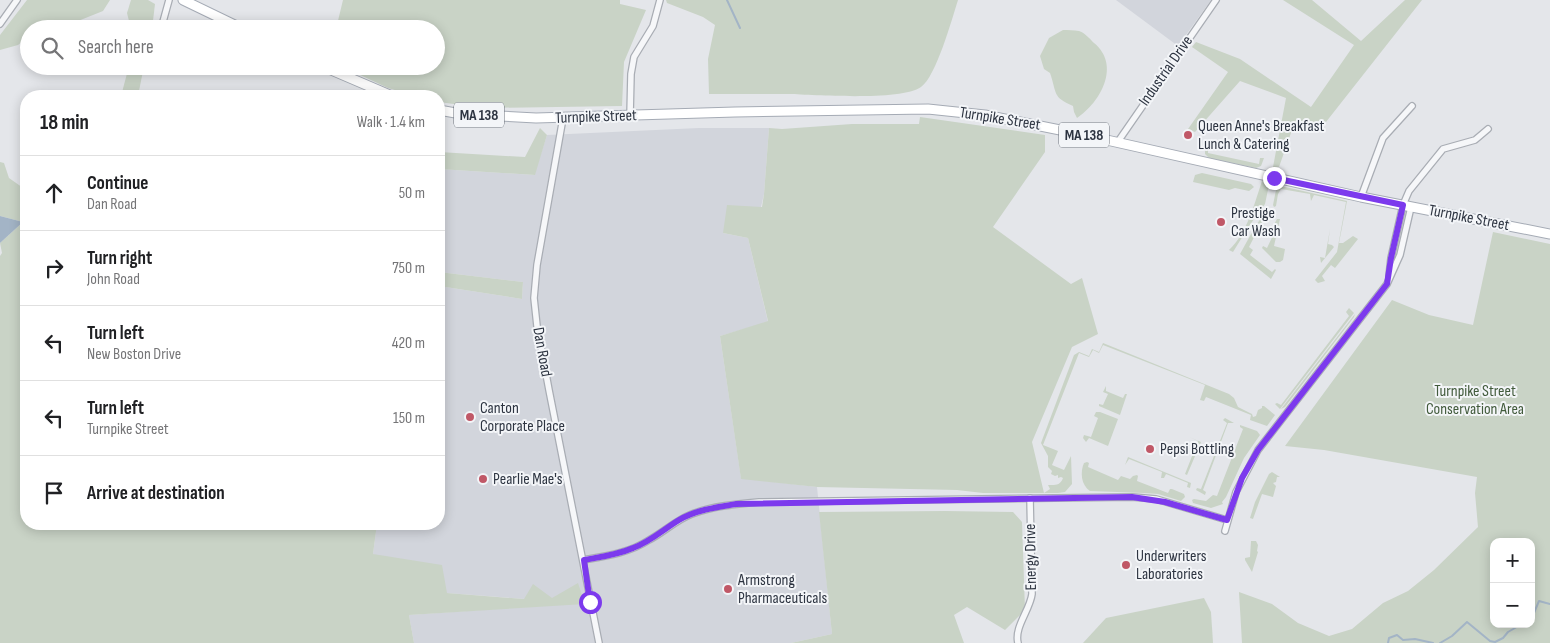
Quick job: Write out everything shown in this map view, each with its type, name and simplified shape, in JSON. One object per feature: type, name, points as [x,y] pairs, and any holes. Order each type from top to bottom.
[{"type":"main road","points":[[183,0],[224,20]]},
{"type":"main road","points":[[343,75],[378,90]]},
{"type":"main road","name":"Turnpike Street","points":[[445,111],[492,116],[563,118],[726,112],[928,109],[986,116],[1063,130],[1361,197],[1550,234]]},
{"type":"street","points":[[0,24],[17,0]]},
{"type":"street","points":[[163,20],[169,0]]},
{"type":"street","points":[[630,116],[630,74],[634,58],[653,26],[660,0]]},
{"type":"street","name":"Industrial Drive","points":[[1117,143],[1216,0]]},
{"type":"street","points":[[1361,197],[1383,138],[1412,106]]},
{"type":"street","name":"Dan Road","points":[[563,118],[537,265],[534,298],[537,326],[549,390],[599,643]]},
{"type":"street","points":[[1225,531],[1239,485],[1258,450],[1376,299],[1388,280],[1400,255],[1409,191],[1443,148],[1475,140],[1488,129]]},
{"type":"street","points":[[584,560],[612,555],[633,548],[649,541],[680,519],[736,504],[1030,498],[1148,498],[1227,520]]},
{"type":"street","name":"Energy Drive","points":[[1018,643],[1018,630],[1030,605],[1032,594],[1030,498]]},
{"type":"shaded area","points":[[1116,0],[1211,0],[1178,46]]},
{"type":"shaded area","points":[[699,128],[769,128],[764,194],[761,207],[723,233],[748,238],[768,322],[720,336],[741,478],[817,487],[832,634],[791,643],[414,643],[409,615],[585,603],[552,598],[525,599],[447,593],[373,554],[376,530],[445,530],[445,287],[522,299],[523,282],[445,273],[445,169],[534,175],[547,135]]},
{"type":"green space","points":[[27,0],[110,0],[103,11],[80,20],[20,20],[20,43],[0,50],[0,35]]},
{"type":"green space","points":[[131,0],[148,0],[155,4],[153,20],[129,20],[127,13]]},
{"type":"green space","points":[[343,0],[620,0],[620,4],[646,10],[624,62],[622,106],[483,108],[445,103],[445,90],[395,90],[388,88],[360,75],[445,75],[445,20],[338,20]]},
{"type":"green space","points":[[666,0],[958,0],[938,60],[927,81],[921,87],[911,91],[878,96],[837,96],[709,94],[708,59],[715,25],[703,17],[667,3]]},
{"type":"green space","points":[[1283,0],[1312,0],[1361,41],[1405,0],[1422,0],[1326,122],[1292,130],[1279,167],[1273,167],[1286,98],[1240,81],[1195,132],[1188,129],[1228,72],[1192,47],[1196,42],[1240,59],[1311,107],[1354,45]]},
{"type":"green space","points":[[1063,30],[1079,31],[1085,34],[1102,52],[1106,62],[1105,83],[1100,93],[1094,103],[1077,118],[1073,106],[1056,94],[1050,73],[1044,69],[1040,56],[1049,38]]},
{"type":"green space","points":[[127,75],[142,75],[139,90],[123,90]]},
{"type":"green space","points":[[920,117],[1045,135],[1045,152],[993,227],[1071,284],[1082,278],[1098,334],[1072,347],[1032,442],[1044,493],[983,493],[957,490],[817,487],[741,479],[720,336],[768,321],[748,238],[723,233],[727,205],[762,207],[769,128],[782,129],[852,124],[919,124]]},
{"type":"green space","points":[[540,128],[547,135],[535,175],[445,169],[445,152],[525,157]]},
{"type":"green space","points":[[1205,148],[1208,148],[1208,153],[1259,164],[1260,158],[1264,158],[1261,166],[1256,168],[1209,158],[1205,154]]},
{"type":"green space","points":[[0,162],[4,163],[9,178],[20,186],[20,221],[0,216]]},
{"type":"green space","points":[[1202,173],[1251,184],[1254,187],[1249,191],[1235,188],[1229,190],[1193,182],[1195,175]]},
{"type":"green space","points":[[1262,181],[1267,182],[1269,185],[1265,204],[1233,252],[1229,250],[1245,227]]},
{"type":"green space","points":[[1281,186],[1347,201],[1339,243],[1343,243],[1353,236],[1358,239],[1335,268],[1331,265],[1322,276],[1325,281],[1318,283],[1315,280],[1337,252],[1346,202],[1314,195],[1311,201],[1310,194],[1281,189],[1276,206],[1274,207],[1276,190]]},
{"type":"green space","points":[[1269,212],[1271,214],[1268,220],[1264,218],[1249,247],[1253,250],[1250,255],[1272,272],[1276,270],[1271,279],[1240,254],[1265,213]]},
{"type":"green space","points":[[1277,219],[1280,219],[1274,246],[1285,249],[1283,260],[1280,262],[1276,262],[1262,248],[1263,246],[1267,248],[1275,231],[1272,228]]},
{"type":"green space","points":[[20,225],[20,530],[376,530],[373,554],[442,565],[447,593],[524,599],[533,584],[552,598],[578,583],[585,604],[409,615],[414,643],[0,643],[0,256],[2,253],[0,243]]},
{"type":"green space","points":[[1330,229],[1328,244],[1334,247],[1321,263],[1320,257],[1325,258]]},
{"type":"green space","name":"Turnpike Street Conservation Area","points":[[1493,232],[1550,244],[1550,643],[1242,643],[1239,592],[1272,604],[1298,623],[1329,636],[1352,629],[1383,603],[1408,591],[1434,570],[1478,527],[1475,493],[1477,477],[1324,450],[1285,446],[1392,300],[1429,315],[1473,325]]},
{"type":"green space","points":[[445,273],[523,282],[522,299],[445,287]]},
{"type":"green space","points":[[1349,308],[1354,313],[1280,409],[1275,404],[1281,405],[1349,316],[1346,312]]},
{"type":"green space","points":[[1355,314],[1285,407],[1281,409]]},
{"type":"green space","points":[[1103,343],[1229,394],[1234,398],[1238,407],[1252,414],[1253,417],[1256,416],[1262,406],[1275,415],[1267,426],[1250,420],[1251,415],[1206,397],[1204,401],[1200,400],[1205,385],[1103,345],[1099,353],[1093,350],[1089,357],[1079,353],[1043,445],[1058,451],[1052,465],[1064,470],[1071,456],[1072,484],[1065,492],[1044,493],[1050,489],[1048,485],[1059,484],[1063,478],[1058,478],[1058,475],[1051,474],[1052,471],[1048,467],[1048,456],[1041,443],[1074,355],[1079,352],[1089,356],[1092,349],[1099,352]]},
{"type":"green space","points":[[1106,386],[1106,391],[1123,398],[1127,394],[1120,415],[1099,406],[1099,404],[1103,405],[1108,394],[1103,392]]},
{"type":"green space","points":[[1096,412],[1118,419],[1108,446],[1089,438],[1086,442],[1083,438],[1084,435],[1091,437],[1098,418],[1094,416]]},
{"type":"green space","points":[[1225,418],[1234,423],[1228,423],[1203,490],[1206,492],[1205,495],[1196,490],[1197,488],[1201,489],[1227,423],[1223,420]]},
{"type":"green space","points":[[1240,425],[1257,431],[1260,435],[1244,458],[1222,502],[1223,504],[1211,508],[1193,503],[1192,500],[1194,499],[1206,501],[1213,495],[1217,496],[1243,429]]},
{"type":"green space","points":[[1189,437],[1201,442],[1187,475],[1185,474],[1198,441]]},
{"type":"green space","points":[[1128,457],[1191,483],[1190,488],[1187,487],[1188,483],[1166,474],[1164,478],[1161,478],[1162,472],[1129,459],[1125,465]]},
{"type":"green space","points":[[1084,463],[1089,463],[1088,467],[1118,480],[1121,476],[1130,479],[1137,475],[1137,481],[1168,493],[1172,489],[1184,494],[1185,497],[1181,501],[1158,494],[1090,491],[1082,478]]},
{"type":"green space","points":[[1272,472],[1280,477],[1277,477],[1276,482],[1273,483],[1276,486],[1273,497],[1262,494],[1253,519],[1250,518],[1255,502],[1269,474]]},
{"type":"green space","points":[[819,512],[1013,512],[1022,522],[1025,610],[1005,630],[967,607],[954,615],[964,643],[791,643],[832,634]]},
{"type":"green space","points":[[1251,541],[1256,541],[1258,545],[1258,552],[1252,572],[1245,560],[1245,558],[1250,557]]},
{"type":"green space","points":[[1204,598],[1211,612],[1213,643],[1083,643],[1106,618]]},
{"type":"water","points":[[0,216],[20,221],[20,225],[0,243]]},
{"type":"waterway","points":[[727,0],[740,28]]},
{"type":"waterway","points":[[1535,610],[1539,601],[1550,604]]},
{"type":"waterway","points":[[1440,643],[1452,636],[1467,622],[1490,641],[1495,642],[1515,628]]},
{"type":"waterway","points":[[1388,643],[1389,638],[1397,635],[1403,640],[1415,639],[1433,643]]},
{"type":"place","name":"Queen Anne's Breakfast Lunch & Catering","points":[[1188,135]]},
{"type":"place","name":"Prestige Car Wash","points":[[1221,222]]},
{"type":"place","name":"Canton Corporate Place","points":[[470,417]]},
{"type":"place","name":"Pepsi Bottling","points":[[1150,449]]},
{"type":"place","name":"Pearlie Mae's","points":[[483,479]]},
{"type":"place","name":"Underwriters Laboratories","points":[[1126,565]]},
{"type":"place","name":"Armstrong Pharmaceuticals","points":[[728,589]]},
{"type":"route","points":[[590,602],[584,560],[612,555],[633,548],[649,541],[680,519],[719,507],[736,504],[760,502],[1132,497],[1156,499],[1227,520],[1242,478],[1258,450],[1387,284],[1403,205],[1274,178]]}]
